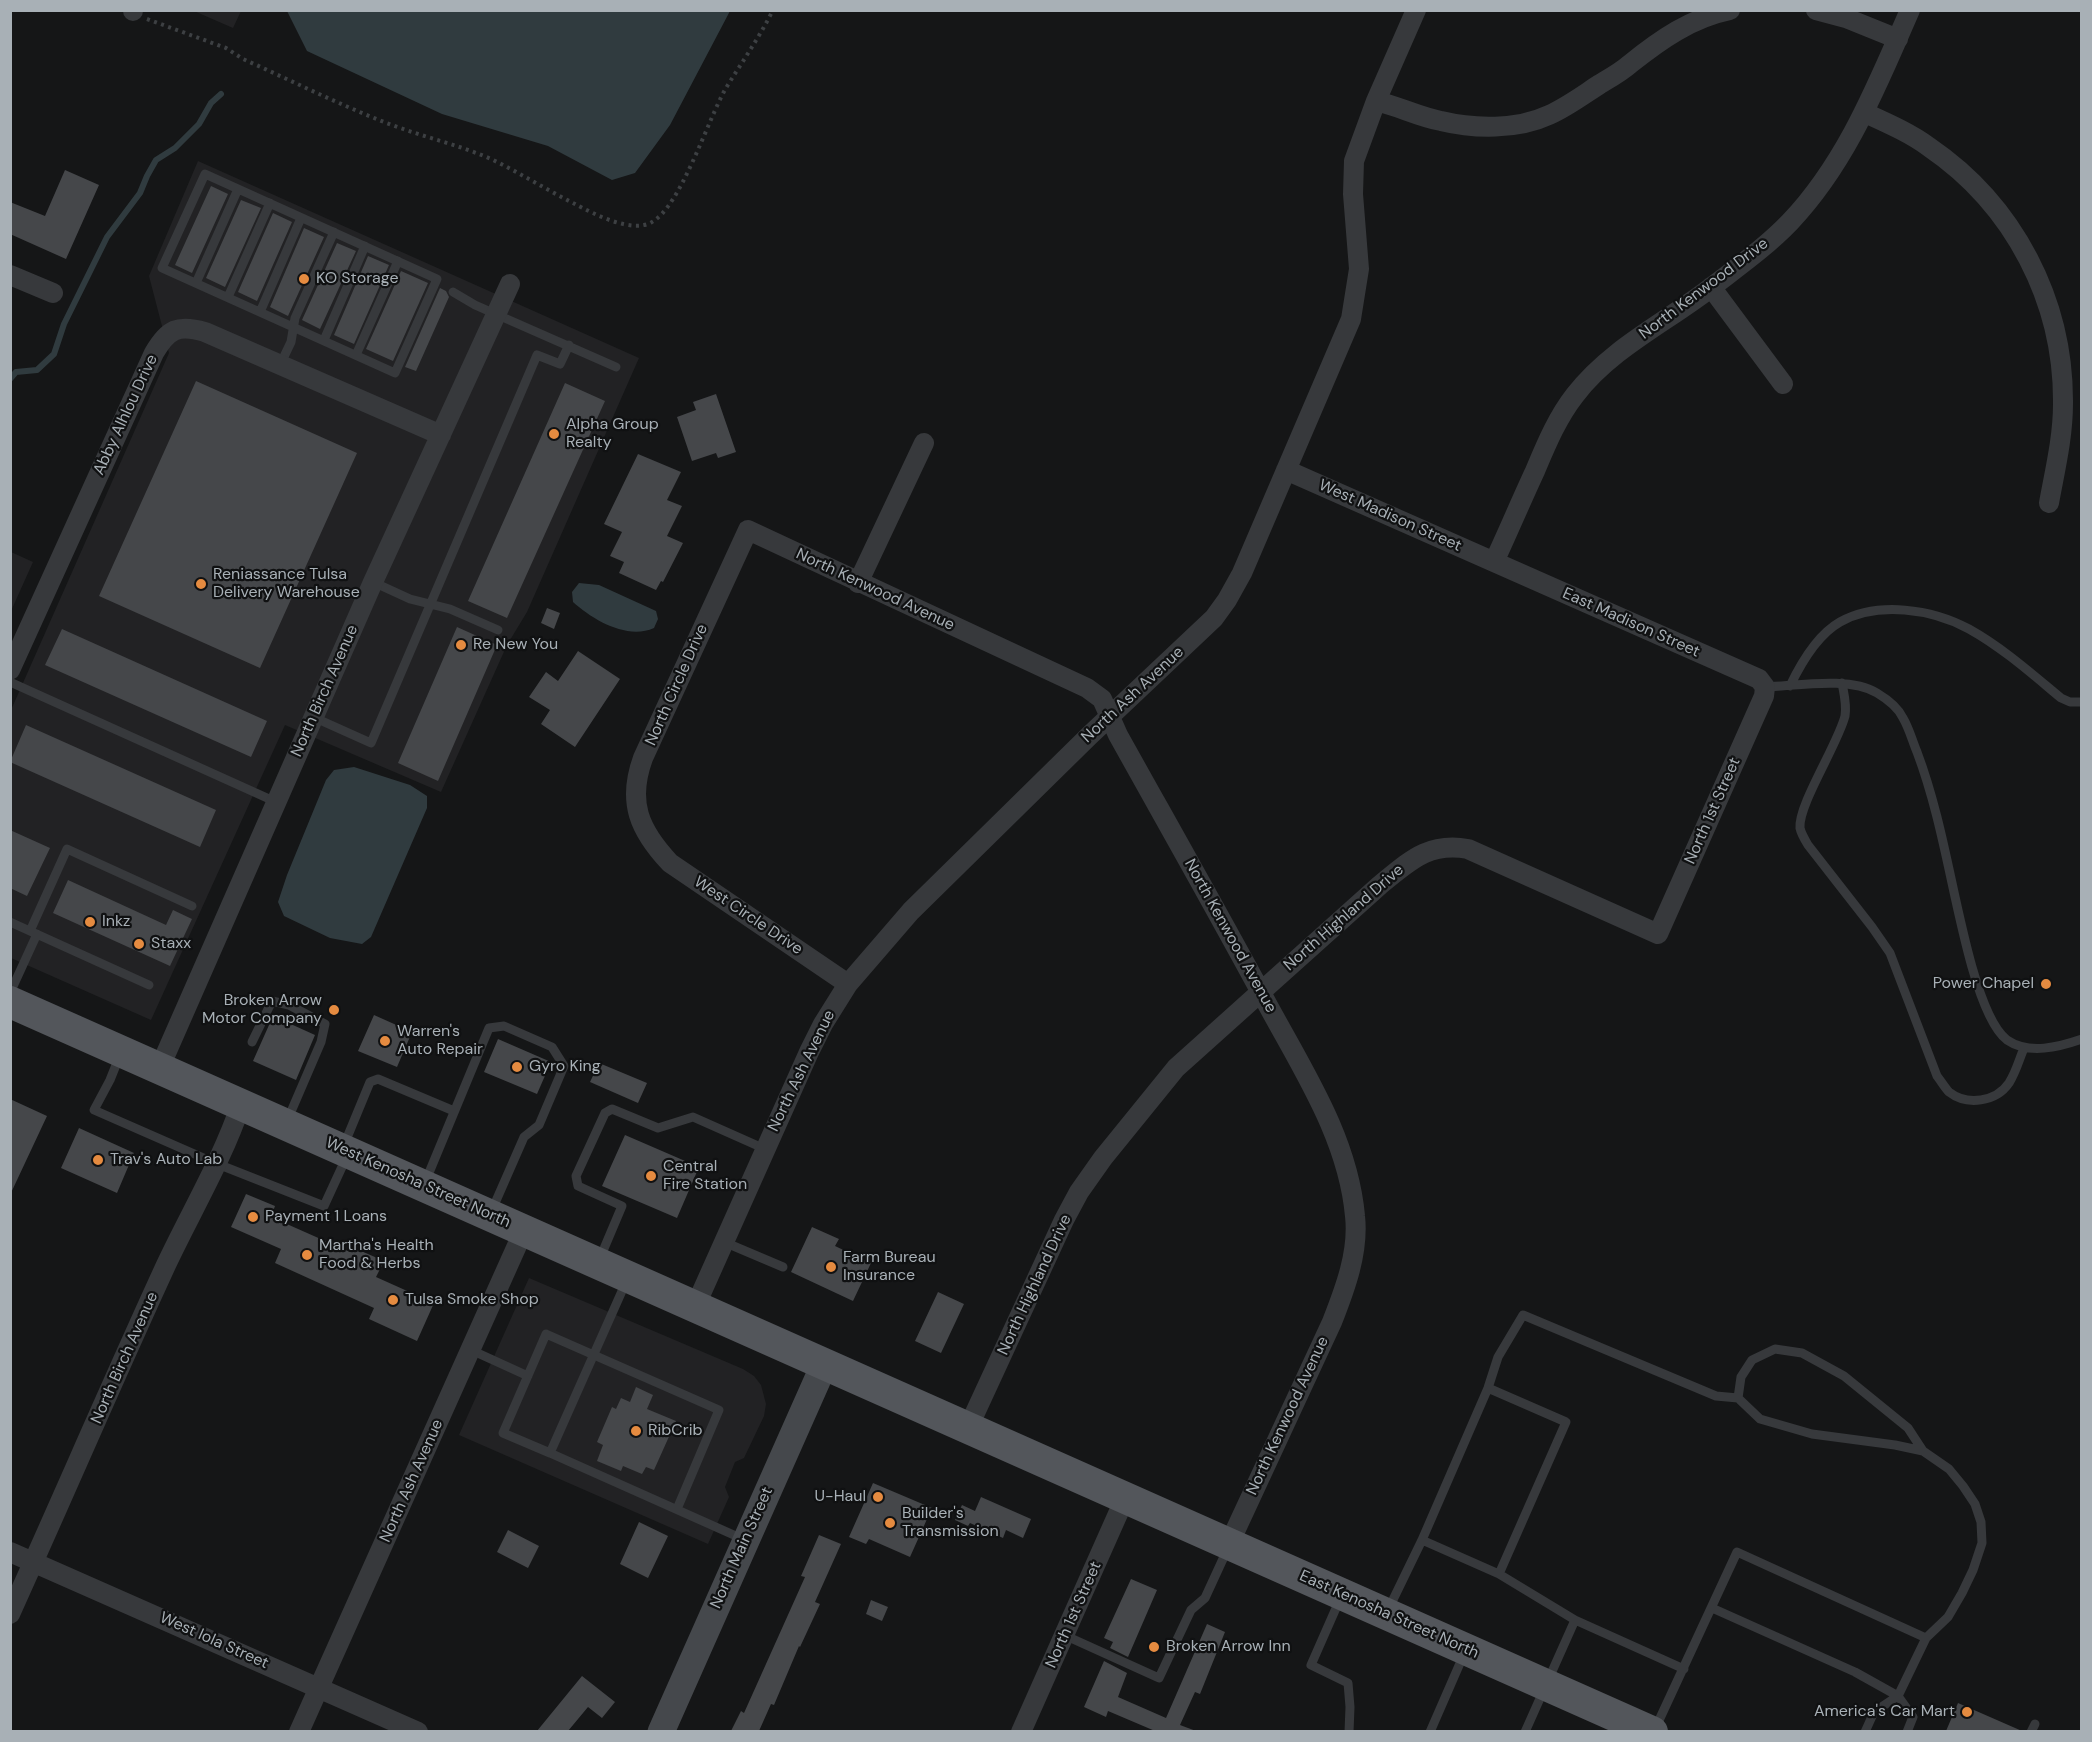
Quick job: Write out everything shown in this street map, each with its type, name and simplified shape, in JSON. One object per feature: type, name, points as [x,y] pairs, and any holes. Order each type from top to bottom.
[{"type":"main road","name":"West Kenosha Street North","points":[[10,1002],[824,1365]]},
{"type":"main road","points":[[824,1365],[981,1434]]},
{"type":"main road","name":"North Main Street","points":[[661,1731],[824,1365]]},
{"type":"main road","name":"East Kenosha Street North","points":[[981,1434],[1387,1613],[1638,1729]]},
{"type":"street","name":"North Ash Avenue","points":[[695,1307],[823,1024],[848,984],[911,911],[1199,633],[1227,600],[1242,573],[1351,320],[1359,269],[1353,194],[1354,161],[1376,101],[1416,10]]},
{"type":"street","points":[[1376,101],[1396,105],[1438,121],[1456,125],[1493,126],[1532,121],[1548,116],[1584,95],[1669,35],[1694,22],[1730,10]]},
{"type":"street","points":[[1816,10],[1846,18],[1898,39]]},
{"type":"street","name":"North Kenwood Drive","points":[[1494,562],[1549,438],[1563,411],[1575,395],[1605,362],[1712,287],[1762,247],[1812,196],[1840,157],[1865,113],[1910,10]]},
{"type":"street","points":[[1865,113],[1928,146],[1973,183],[2006,221],[2039,280],[2055,328],[2062,377],[2062,426],[2049,503]]},
{"type":"street","points":[[10,274],[53,293]]},
{"type":"street","name":"North Birch Avenue","points":[[160,1067],[373,582],[510,284]]},
{"type":"street","points":[[1712,287],[1783,384]]},
{"type":"street","name":"Abby Alhlou Drive","points":[[10,670],[154,353],[163,338],[176,329],[189,327],[441,435]]},
{"type":"street","points":[[858,583],[924,443]]},
{"type":"street","name":"West Madison Street","points":[[1286,470],[1494,562]]},
{"type":"street","name":"North Kenwood Avenue","points":[[748,530],[1087,688],[1102,699],[1118,735],[1325,1110],[1349,1180],[1356,1218],[1356,1233],[1345,1287],[1332,1322],[1230,1544]]},
{"type":"street","name":"North Circle Drive","points":[[652,844],[640,821],[636,805],[638,771],[748,530]]},
{"type":"street","name":"East Madison Street","points":[[1494,562],[1759,679],[1765,687]]},
{"type":"street","name":"North 1st Street","points":[[1658,934],[1761,704],[1765,687]]},
{"type":"street","name":"West Circle Drive","points":[[652,844],[670,863],[848,984]]},
{"type":"street","name":"North Highland Drive","points":[[981,1434],[1059,1230],[1079,1192],[1096,1167],[1176,1068],[1260,991],[1408,862],[1429,850],[1444,847],[1468,849],[1658,934]]},
{"type":"street","name":"North Birch Avenue","points":[[10,1614],[167,1264],[230,1136],[241,1104]]},
{"type":"street","name":"North Ash Avenue","points":[[299,1731],[524,1230]]},
{"type":"street","name":"North 1st Street","points":[[1021,1731],[1125,1498]]},
{"type":"street","name":"West Iola Street","points":[[10,1552],[418,1731]]},
{"type":"lane","points":[[205,174],[238,189],[437,279],[395,373],[162,268],[205,174]]},
{"type":"lane","points":[[196,283],[238,189]]},
{"type":"lane","points":[[228,297],[270,203]]},
{"type":"lane","points":[[260,312],[301,218]]},
{"type":"lane","points":[[280,365],[291,342],[295,318],[334,232]]},
{"type":"lane","points":[[324,340],[365,246]]},
{"type":"lane","points":[[356,355],[398,261]]},
{"type":"lane","points":[[453,292],[496,314],[616,367]]},
{"type":"lane","points":[[313,717],[371,742],[537,355],[560,364],[569,345]]},
{"type":"lane","points":[[373,582],[411,599],[450,609],[498,630]]},
{"type":"lane","points":[[1790,686],[1817,642],[1839,623],[1855,616],[1878,611],[1899,610],[1920,612],[1967,628],[2015,660],[2061,698],[2070,702],[2082,702]]},
{"type":"lane","points":[[10,682],[276,802]]},
{"type":"lane","points":[[1765,687],[1842,684],[1875,691],[1889,701],[1902,716],[1927,778],[1978,989],[1989,1015],[2006,1039],[2024,1048],[2060,1047],[2082,1039]]},
{"type":"lane","points":[[1842,684],[1846,707],[1845,717],[1801,814],[1800,829],[1808,845],[1890,953],[1937,1077],[1949,1091],[1965,1099],[1981,1101],[1994,1096],[2008,1085],[2024,1048]]},
{"type":"lane","points":[[10,993],[67,849],[192,906]]},
{"type":"lane","points":[[10,922],[149,985]]},
{"type":"lane","points":[[252,1042],[272,1001],[289,1005],[325,1024],[321,1042],[286,1124]]},
{"type":"lane","points":[[424,1185],[489,1028],[504,1026],[552,1047],[564,1066],[538,1125],[524,1137],[490,1215]]},
{"type":"lane","points":[[122,1050],[110,1080],[94,1110],[215,1163],[324,1206],[370,1082],[378,1079],[454,1111]]},
{"type":"lane","points":[[598,1263],[622,1206],[578,1185],[576,1176],[605,1113],[612,1109],[658,1128],[693,1117],[765,1149]]},
{"type":"lane","points":[[724,1242],[783,1267]]},
{"type":"lane","points":[[550,1454],[628,1277]]},
{"type":"lane","points":[[1387,1613],[1422,1540],[1488,1388],[1498,1357],[1523,1315],[1716,1396],[1738,1398],[1760,1419],[1812,1434],[1923,1450]]},
{"type":"lane","points":[[677,1509],[719,1410],[546,1334],[503,1433],[746,1540]]},
{"type":"lane","points":[[1738,1398],[1741,1377],[1752,1360],[1774,1349],[1802,1353],[1844,1376],[1908,1428],[1923,1450],[1949,1469],[1964,1486],[1982,1522],[1982,1543],[1970,1577],[1948,1617],[1926,1638],[1898,1696],[1874,1712],[1865,1731]]},
{"type":"lane","points":[[471,1350],[528,1376]]},
{"type":"lane","points":[[1488,1388],[1566,1422],[1499,1574]]},
{"type":"lane","points":[[1422,1540],[1499,1574],[1575,1620],[1684,1669]]},
{"type":"lane","points":[[1064,1635],[1159,1678],[1191,1610],[1205,1598],[1230,1544]]},
{"type":"lane","points":[[1638,1729],[1684,1669],[1737,1552],[1926,1638]]},
{"type":"lane","points":[[1342,1594],[1311,1665],[1348,1683],[1349,1731]]},
{"type":"lane","points":[[1712,1608],[1855,1672],[1898,1696],[1913,1717],[1907,1731]]},
{"type":"lane","points":[[1525,1731],[1575,1620]]},
{"type":"lane","points":[[1430,1731],[1466,1649]]},
{"type":"path","points":[[133,11],[151,22],[226,48],[243,59],[384,122],[489,158],[602,218],[631,225],[651,223],[666,211],[678,191],[725,90],[755,45],[773,10]]},
{"type":"shaded area","points":[[241,10],[233,28],[194,11]]},
{"type":"shaded area","points":[[287,11],[730,11],[670,125],[635,173],[612,180],[548,146],[442,114],[307,51]]},
{"type":"shaded area","points":[[198,161],[639,358],[527,612],[507,645],[441,792],[285,725],[151,1020],[11,958],[11,710],[169,353],[149,276]]},
{"type":"shaded area","points":[[11,552],[33,562],[11,611]]},
{"type":"shaded area","points":[[579,583],[599,585],[656,611],[658,619],[654,628],[633,632],[622,630],[590,615],[573,602],[572,592]]},
{"type":"shaded area","points":[[354,767],[410,785],[427,796],[427,808],[371,937],[362,944],[330,938],[284,916],[278,902],[326,780],[334,770]]},
{"type":"shaded area","points":[[529,1278],[743,1369],[754,1376],[761,1385],[766,1404],[764,1416],[744,1458],[735,1462],[725,1487],[729,1497],[708,1544],[459,1435]]},
{"type":"building","points":[[65,170],[99,185],[66,259],[10,234],[10,202],[45,216]]},
{"type":"building","points":[[211,186],[228,194],[192,273],[175,265]]},
{"type":"building","points":[[241,200],[261,208],[225,287],[206,278]]},
{"type":"building","points":[[273,213],[292,222],[257,301],[238,292]]},
{"type":"building","points":[[304,228],[324,237],[288,316],[270,307]]},
{"type":"building","points":[[337,243],[356,251],[320,329],[302,320]]},
{"type":"building","points":[[368,256],[389,265],[354,344],[334,335]]},
{"type":"building","points":[[401,271],[428,283],[393,361],[366,349]]},
{"type":"building","points":[[440,288],[446,291],[449,297],[416,371],[405,367]]},
{"type":"building","points":[[196,381],[357,453],[260,668],[99,596]]},
{"type":"building","points":[[565,383],[605,401],[507,618],[468,601]]},
{"type":"building","points":[[716,394],[736,452],[718,458],[716,453],[692,461],[677,417],[696,410],[693,402]]},
{"type":"building","points":[[638,454],[681,472],[667,500],[682,506],[667,536],[683,543],[663,582],[661,581],[656,590],[619,573],[624,562],[610,556],[622,532],[604,524]]},
{"type":"building","points":[[547,608],[560,613],[554,629],[541,623]]},
{"type":"building","points":[[457,627],[497,645],[438,781],[398,763]]},
{"type":"building","points":[[62,629],[267,721],[251,757],[45,665]]},
{"type":"building","points":[[578,651],[620,679],[575,747],[541,724],[550,710],[529,697],[546,672],[558,681]]},
{"type":"building","points":[[26,725],[216,810],[200,847],[10,762]]},
{"type":"building","points":[[10,830],[50,848],[27,896],[10,888]]},
{"type":"building","points":[[68,880],[166,925],[173,910],[192,919],[170,966],[53,913]]},
{"type":"building","name":"Warren's Auto Repair","points":[[374,1015],[412,1032],[397,1067],[358,1051]]},
{"type":"building","points":[[273,1016],[315,1035],[296,1080],[253,1061]]},
{"type":"building","name":"Gyro King","points":[[498,1039],[551,1062],[537,1094],[484,1072]]},
{"type":"building","points":[[599,1063],[647,1083],[638,1103],[590,1082]]},
{"type":"building","points":[[10,1099],[47,1116],[10,1195]]},
{"type":"building","name":"Trav's Auto Lab","points":[[79,1128],[134,1153],[117,1193],[61,1168]]},
{"type":"building","name":"Central Fire Station","points":[[625,1135],[699,1167],[677,1218],[602,1186]]},
{"type":"building","points":[[246,1194],[275,1206],[271,1217],[350,1252],[352,1247],[384,1261],[376,1277],[434,1303],[417,1341],[369,1319],[374,1308],[275,1263],[281,1249],[231,1227]]},
{"type":"building","name":"Farm Bureau Insurance","points":[[812,1227],[839,1239],[835,1246],[871,1263],[853,1301],[791,1272]]},
{"type":"building","points":[[938,1292],[964,1304],[941,1353],[915,1341]]},
{"type":"building","name":"RibCrib","points":[[636,1387],[653,1395],[647,1409],[676,1421],[654,1470],[646,1467],[642,1474],[623,1466],[621,1471],[597,1461],[603,1445],[597,1442],[612,1407],[616,1409],[621,1398],[630,1402]]},
{"type":"building","name":"Builder's Transmission","points":[[873,1483],[932,1508],[910,1557],[869,1539],[866,1544],[849,1537]]},
{"type":"building","points":[[981,1497],[1031,1519],[1023,1538],[1006,1530],[1003,1538],[970,1523],[968,1526],[955,1520],[962,1505],[975,1511]]},
{"type":"building","points":[[639,1522],[668,1536],[648,1578],[620,1564]]},
{"type":"building","points":[[508,1530],[539,1546],[528,1568],[497,1552]]},
{"type":"building","points":[[819,1535],[841,1544],[815,1602],[820,1604],[774,1705],[771,1704],[759,1731],[731,1731],[741,1711],[744,1713],[805,1577],[801,1576]]},
{"type":"building","points":[[1131,1579],[1157,1590],[1128,1657],[1110,1648],[1113,1642],[1104,1638]]},
{"type":"building","points":[[871,1600],[888,1607],[882,1621],[866,1614]]},
{"type":"building","points":[[1207,1624],[1225,1632],[1200,1694],[1195,1692],[1180,1725],[1196,1731],[1155,1731],[1108,1711],[1106,1717],[1084,1707],[1104,1661],[1127,1673],[1118,1697],[1166,1718]]},
{"type":"building","points":[[582,1676],[615,1702],[602,1718],[588,1707],[568,1731],[537,1731]]},
{"type":"building","name":"America's Car Mart","points":[[1958,1703],[2022,1731],[1946,1731]]},
{"type":"waterway","points":[[10,379],[16,372],[37,370],[54,354],[64,324],[107,237],[140,193],[156,160],[175,148],[199,124],[211,103],[221,94]]},
{"type":"place","name":"KO Storage","points":[[304,279]]},
{"type":"place","name":"Alpha Group Realty","points":[[554,434]]},
{"type":"place","name":"Reniassance Tulsa Delivery Warehouse","points":[[201,584]]},
{"type":"place","name":"Re New You","points":[[461,645]]},
{"type":"place","name":"Inkz","points":[[90,922]]},
{"type":"place","name":"Staxx","points":[[139,944]]},
{"type":"place","name":"Power Chapel","points":[[2046,984]]},
{"type":"place","name":"Broken Arrow Motor Company","points":[[334,1010]]},
{"type":"place","name":"Warren's Auto Repair","points":[[385,1041]]},
{"type":"place","name":"Gyro King","points":[[517,1067]]},
{"type":"place","name":"Trav's Auto Lab","points":[[98,1160]]},
{"type":"place","name":"Central Fire Station","points":[[651,1176]]},
{"type":"place","name":"Payment 1 Loans","points":[[253,1217]]},
{"type":"place","name":"Martha's Health Food & Herbs","points":[[307,1255]]},
{"type":"place","name":"Farm Bureau Insurance","points":[[831,1267]]},
{"type":"place","name":"Tulsa Smoke Shop","points":[[393,1300]]},
{"type":"place","name":"RibCrib","points":[[636,1431]]},
{"type":"place","name":"U-Haul","points":[[878,1497]]},
{"type":"place","name":"Builder's Transmission","points":[[890,1523]]},
{"type":"place","name":"Broken Arrow Inn","points":[[1154,1647]]},
{"type":"place","name":"America's Car Mart","points":[[1967,1712]]}]
